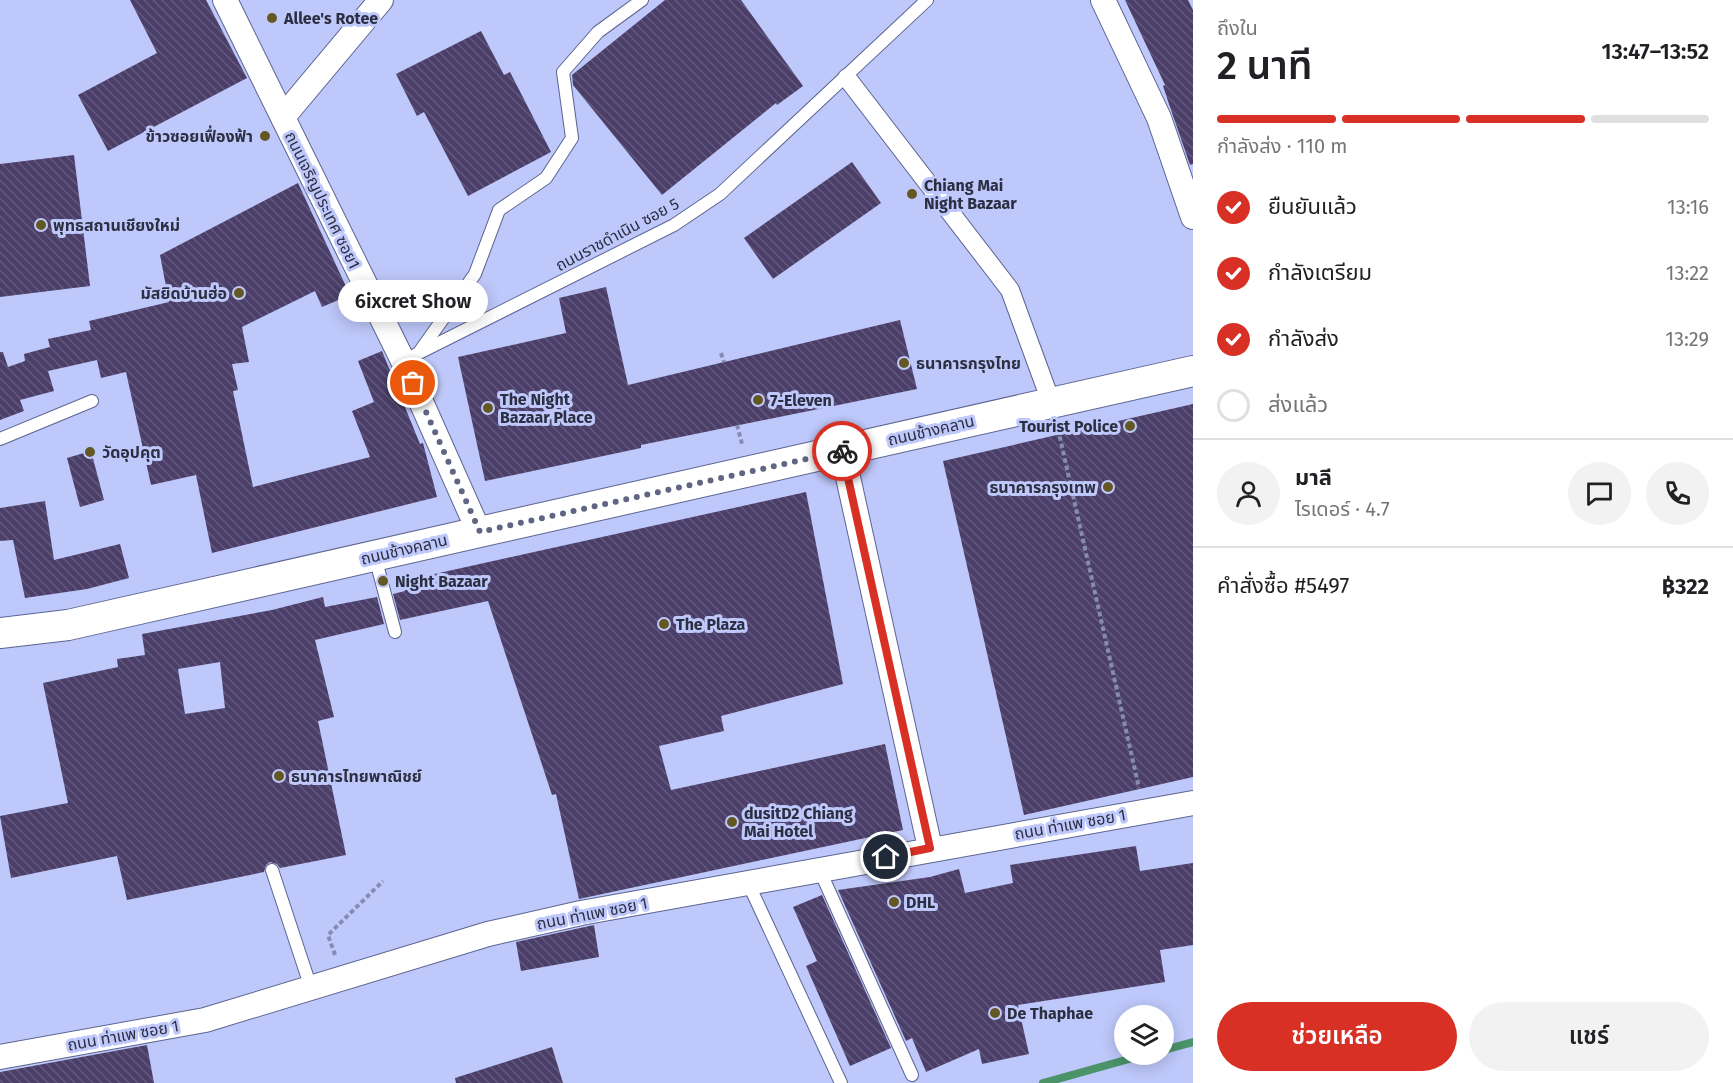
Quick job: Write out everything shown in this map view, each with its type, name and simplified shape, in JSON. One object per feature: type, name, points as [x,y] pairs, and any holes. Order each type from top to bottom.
[{"type":"street","name":"ถนนเจริญประเทศ ซอย1","points":[[225,0],[283,117],[410,358],[480,532]]},
{"type":"street","points":[[283,117],[381,0]]},
{"type":"street","points":[[1103,0],[1159,118],[1193,217]]},
{"type":"street","points":[[847,78],[1010,290],[1052,402]]},
{"type":"street","name":"ถนนช้างคลาน","points":[[0,633],[68,625],[1193,371]]},
{"type":"street","points":[[842,450],[930,848]]},
{"type":"street","name":"ถนน ท่าแพ ซอย 1","points":[[0,1057],[205,1020],[488,934],[581,913],[749,885],[930,848],[1193,804]]},
{"type":"lane","points":[[410,358],[475,274],[499,210],[546,178],[572,138],[563,72],[598,32],[642,0]]},
{"type":"lane","name":"ถนนราชดำเนิน ซอย 5","points":[[410,358],[674,225],[720,194],[847,78],[927,0]]},
{"type":"lane","points":[[0,439],[92,401]]},
{"type":"lane","points":[[375,555],[395,632]]},
{"type":"lane","points":[[272,870],[311,988]]},
{"type":"lane","points":[[820,871],[912,1075]]},
{"type":"lane","points":[[749,885],[841,1083]]},
{"type":"path","points":[[721,353],[724,362]]},
{"type":"path","points":[[1052,402],[1144,812]]},
{"type":"path","points":[[342,978],[328,935],[383,882]]},
{"type":"building","points":[[130,0],[206,0],[247,78],[108,151],[78,95],[157,53]]},
{"type":"building","points":[[665,0],[741,0],[803,86],[777,105],[776,103],[662,195],[573,85],[572,75]]},
{"type":"building","points":[[1125,0],[1188,0],[1193,10],[1193,164],[1190,165],[1163,86],[1165,85]]},
{"type":"building","points":[[481,31],[504,75],[510,72],[551,152],[468,196],[424,112],[417,116],[396,74]]},
{"type":"building","name":"พุทธสถานเชียงใหม่","points":[[74,155],[90,286],[0,297],[0,164]]},
{"type":"building","points":[[852,162],[881,203],[773,279],[744,238]]},
{"type":"building","points":[[298,183],[350,295],[322,307],[315,291],[242,327],[249,362],[232,364],[238,390],[233,391],[253,487],[370,457],[352,411],[374,402],[358,361],[382,351],[420,444],[423,443],[437,497],[212,553],[196,475],[151,485],[126,372],[101,378],[97,360],[48,371],[54,391],[20,400],[24,411],[0,420],[0,352],[3,352],[8,367],[25,361],[24,354],[50,347],[48,339],[91,330],[89,321],[169,302],[160,255]]},
{"type":"building","points":[[606,287],[628,385],[900,320],[917,389],[641,445],[641,448],[485,481],[458,357],[566,333],[559,298]]},
{"type":"building","points":[[1193,404],[1193,777],[1024,815],[943,461]]},
{"type":"building","points":[[91,451],[104,500],[80,507],[67,458]]},
{"type":"building","name":"The Plaza","points":[[806,492],[843,684],[721,716],[724,731],[659,746],[671,790],[885,744],[903,830],[579,899],[556,794],[552,795],[488,601],[400,620],[393,594],[405,591],[403,581]]},
{"type":"building","points":[[45,501],[54,560],[120,544],[129,578],[87,589],[25,598],[13,540],[0,541],[0,508]]},
{"type":"building","points":[[323,597],[325,607],[377,597],[384,624],[315,640],[334,717],[318,721],[346,855],[280,868],[277,864],[270,862],[266,865],[264,872],[127,900],[117,856],[11,878],[0,816],[68,803],[43,683],[118,667],[117,659],[145,655],[142,634],[272,610]],"holes":[[[220,662],[225,708],[185,714],[178,669]]]},
{"type":"building","points":[[1136,846],[1140,871],[1193,863],[1193,945],[1160,950],[1165,982],[1018,1005],[1029,1054],[982,1064],[979,1049],[926,1072],[912,1038],[906,1041],[838,890],[930,877],[959,869],[965,893],[1013,883],[1010,865]]},
{"type":"building","points":[[822,895],[891,1048],[850,1066],[806,966],[817,961],[793,907]]},
{"type":"building","points":[[594,925],[599,957],[521,971],[516,942]]},
{"type":"building","points":[[147,1045],[154,1083],[0,1083],[0,1072]]},
{"type":"building","points":[[552,1047],[563,1083],[456,1083],[455,1078]]},
{"type":"waterway","points":[[1174,1047],[1193,1042]]},
{"type":"waterway","points":[[1043,1083],[1114,1063]]},
{"type":"way so far","points":[[413,383],[480,532],[842,451]]},
{"type":"place","name":"Allee's Rotee","points":[[272,18]]},
{"type":"place","name":"ข้าวซอยเฟื่องฟ้า","points":[[265,136]]},
{"type":"place","name":"Chiang Mai Night Bazaar","points":[[912,194]]},
{"type":"place","name":"พุทธสถานเชียงใหม่","points":[[41,225]]},
{"type":"place","name":"มัสยิดบ้านฮ่อ","points":[[239,293]]},
{"type":"place","name":"ธนาคารกรุงไทย","points":[[904,363]]},
{"type":"place","name":"6ixcret Show","points":[[413,383]]},
{"type":"place","name":"7-Eleven","points":[[758,400]]},
{"type":"place","name":"The Night Bazaar Place","points":[[488,408]]},
{"type":"place","name":"Tourist Police","points":[[1130,426]]},
{"type":"place","name":"วัดอุปคุต","points":[[90,452]]},
{"type":"place","name":"ธนาคารกรุงเทพ","points":[[1108,487]]},
{"type":"place","name":"Night Bazaar","points":[[383,581]]},
{"type":"place","name":"The Plaza","points":[[664,624]]},
{"type":"place","name":"ธนาคารไทยพาณิชย์","points":[[279,776]]},
{"type":"place","name":"dusitD2 Chiang Mai Hotel","points":[[732,822]]},
{"type":"place","name":"DHL","points":[[894,902]]},
{"type":"place","name":"De Thaphae","points":[[995,1013]]},
{"type":"route","points":[[842,451],[930,848],[886,857]]}]
